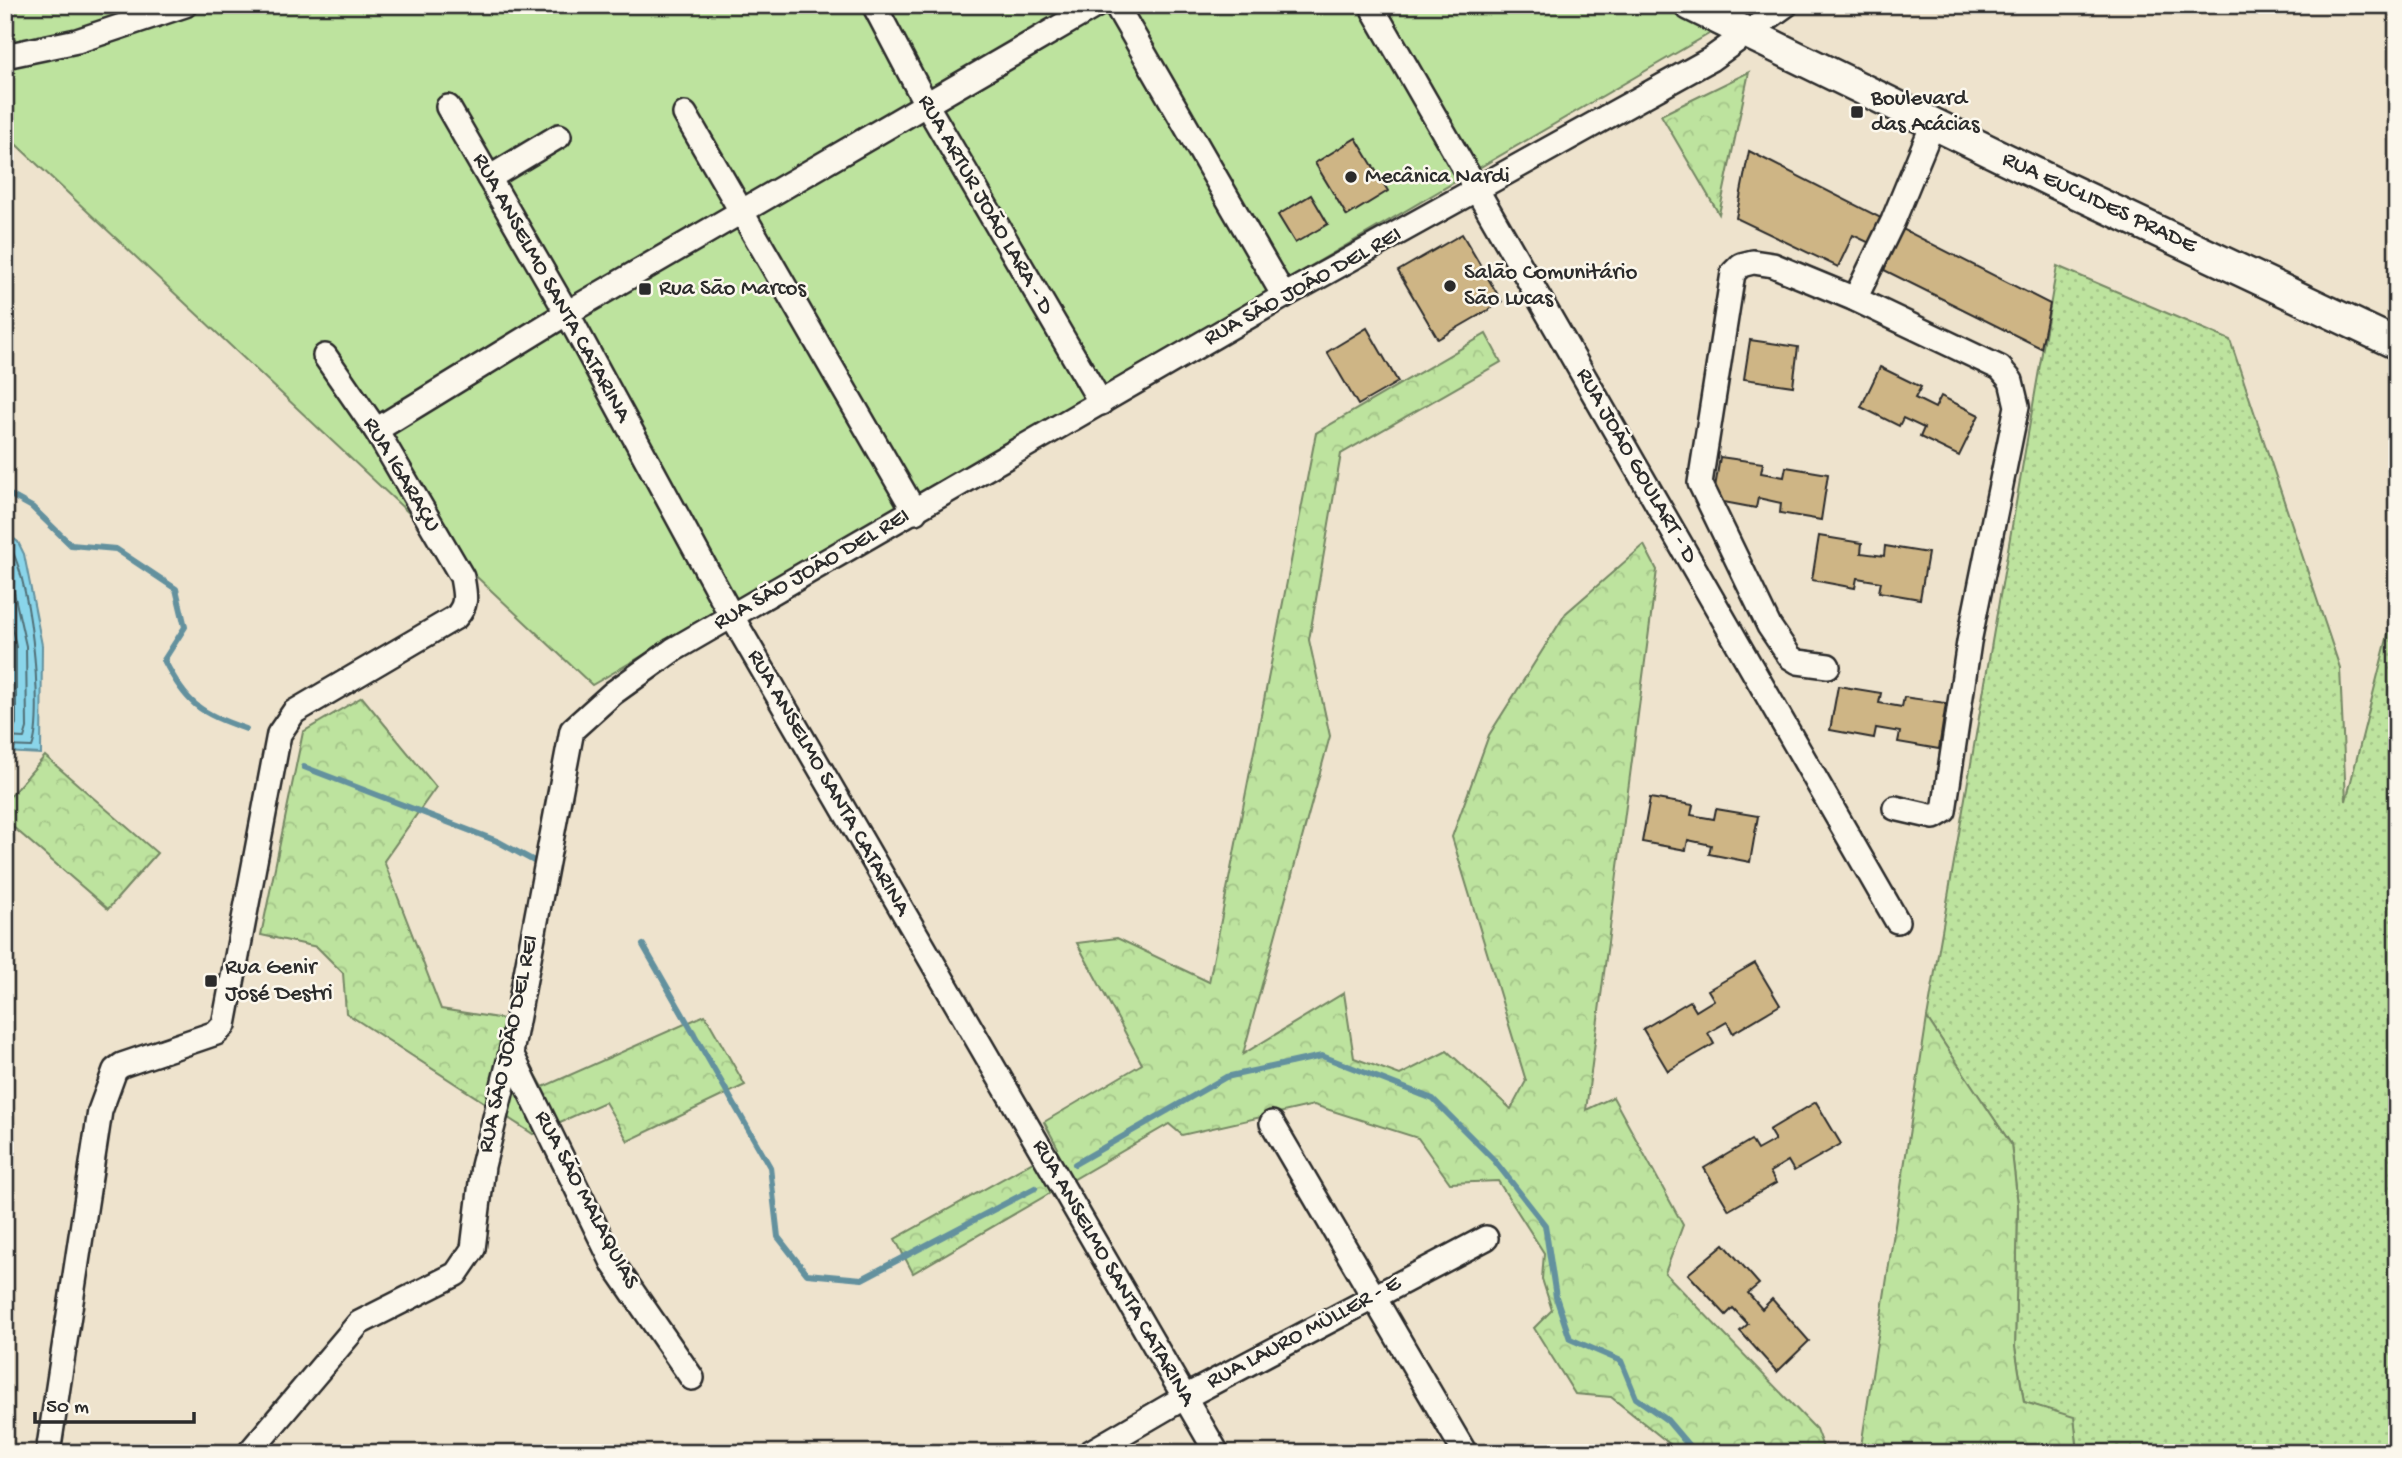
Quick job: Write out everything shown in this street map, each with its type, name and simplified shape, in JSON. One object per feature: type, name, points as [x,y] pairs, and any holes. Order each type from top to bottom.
[{"type":"main road","name":"RUA EUCLIDES PRADE","points":[[1690,5],[1933,124],[2397,344]]},
{"type":"street","points":[[5,56],[77,41],[184,5]]},
{"type":"street","name":"RUA ARTUR JOÃO LARA - D","points":[[874,5],[926,104],[1101,404]]},
{"type":"street","points":[[376,430],[567,313],[1097,5]]},
{"type":"street","points":[[1116,5],[1284,296]]},
{"type":"street","name":"RUA SÃO JOÃO DEL REI","points":[[249,1453],[359,1323],[456,1273],[473,1250],[483,1166],[511,1053],[572,730],[613,693],[663,657],[731,615],[915,512],[1284,296],[1711,59],[1786,5]]},
{"type":"street","name":"RUA JOÃO GOULART - D","points":[[1374,10],[1897,921]]},
{"type":"street","name":"RUA ANSELMO SANTA CATARINA","points":[[448,107],[567,313],[731,615],[1217,1453]]},
{"type":"street","points":[[685,114],[915,512]]},
{"type":"street","points":[[1856,299],[1893,221],[1933,124]]},
{"type":"street","points":[[489,178],[559,136]]},
{"type":"street","points":[[1828,666],[1798,662],[1790,657],[1769,626],[1700,483],[1732,273],[1741,265],[1753,262],[1773,265],[1856,299],[2000,368],[2011,381],[2017,406],[1969,642],[1944,811],[1934,817],[1895,808]]},
{"type":"street","name":"RUA IGARAÇU","points":[[48,1453],[100,1111],[115,1070],[122,1065],[216,1033],[224,1026],[276,748],[285,722],[294,712],[456,617],[464,608],[466,598],[462,578],[376,430],[325,356]]},
{"type":"street","name":"RUA SÃO MALAQUIAS","points":[[511,1053],[614,1265],[692,1378]]},
{"type":"street","points":[[1272,1123],[1465,1453]]},
{"type":"street","name":"RUA LAURO MÜLLER - E","points":[[1089,1453],[1185,1397],[1373,1295],[1486,1238]]},
{"type":"green space","points":[[5,5],[1742,5],[1750,10],[592,685],[5,134]]},
{"type":"green space","points":[[1749,72],[1719,214],[1661,115]]},
{"type":"green space","points":[[2057,266],[2230,340],[2340,668],[2346,801],[2397,599],[2394,1453],[2078,1453],[2074,1418],[2024,1402],[2015,1347],[2018,1205],[2011,1144],[1927,1018]]},
{"type":"green space","points":[[1486,334],[1501,362],[1341,454],[1309,640],[1330,736],[1243,1054],[1344,993],[1354,1058],[1400,1075],[1447,1051],[1511,1109],[1526,1081],[1452,837],[1489,735],[1566,613],[1644,545],[1657,570],[1586,1110],[1613,1097],[1683,1225],[1665,1273],[1816,1429],[1825,1453],[1681,1453],[1611,1397],[1575,1394],[1534,1328],[1552,1310],[1542,1279],[1544,1253],[1498,1181],[1450,1183],[1418,1138],[1314,1105],[1182,1135],[1169,1124],[913,1273],[895,1239],[1058,1148],[1044,1122],[1142,1064],[1077,943],[1117,938],[1209,982],[1316,433]]},
{"type":"green space","points":[[362,697],[436,787],[384,861],[441,1009],[504,1019],[543,1087],[705,1015],[745,1085],[628,1141],[605,1102],[533,1134],[346,1013],[343,973],[317,947],[261,935],[303,732]]},
{"type":"green space","points":[[45,756],[157,853],[108,909],[5,820],[5,802]]},
{"type":"green space","points":[[1927,1018],[2011,1144],[2018,1205],[2015,1347],[2024,1402],[2074,1417],[2078,1453],[1860,1453]]},
{"type":"water","points":[[5,532],[18,542],[24,554],[42,645],[41,754],[5,752]]},
{"type":"building","name":"Mecânica Nardi","points":[[1356,138],[1388,191],[1347,216],[1315,163]]},
{"type":"building","points":[[1749,151],[2050,304],[2041,348],[1884,270],[1891,253],[1853,235],[1838,267],[1736,218]]},
{"type":"building","points":[[1311,195],[1328,224],[1295,243],[1278,215]]},
{"type":"building","name":"Salão Comunitário São Lucas","points":[[1462,234],[1502,302],[1438,339],[1398,271]]},
{"type":"building","points":[[1367,328],[1398,382],[1358,405],[1327,352]]},
{"type":"building","points":[[1750,340],[1798,347],[1793,386],[1744,379]]},
{"type":"building","points":[[1880,367],[1921,387],[1915,398],[1935,408],[1941,396],[1979,415],[1959,456],[1920,437],[1924,428],[1903,418],[1899,426],[1861,407]]},
{"type":"building","points":[[1720,457],[1763,463],[1761,473],[1784,477],[1786,467],[1828,474],[1821,520],[1780,513],[1781,503],[1758,498],[1756,508],[1713,500]]},
{"type":"building","points":[[1819,536],[1862,543],[1861,553],[1884,556],[1885,546],[1928,553],[1920,599],[1879,592],[1881,582],[1857,578],[1855,588],[1812,580]]},
{"type":"building","points":[[1838,686],[1881,693],[1879,703],[1902,707],[1904,697],[1946,703],[1939,749],[1898,742],[1900,732],[1876,728],[1874,738],[1830,730]]},
{"type":"building","points":[[1650,798],[1693,805],[1691,815],[1714,819],[1716,809],[1758,816],[1750,862],[1709,854],[1711,845],[1688,840],[1686,850],[1642,842]]},
{"type":"building","points":[[1755,963],[1780,1005],[1733,1033],[1727,1022],[1708,1033],[1714,1044],[1668,1071],[1643,1029],[1690,1001],[1696,1011],[1714,1000],[1708,990]]},
{"type":"building","points":[[1816,1102],[1841,1144],[1794,1171],[1788,1161],[1770,1172],[1776,1183],[1729,1210],[1704,1168],[1751,1140],[1757,1150],[1775,1140],[1769,1130]]},
{"type":"building","points":[[1724,1244],[1759,1284],[1748,1293],[1762,1309],[1772,1299],[1809,1341],[1777,1372],[1740,1331],[1748,1324],[1733,1308],[1726,1315],[1688,1274]]},
{"type":"waterway","points":[[5,492],[32,507],[71,545],[116,549],[176,589],[185,627],[164,660],[180,687],[196,705],[205,712],[246,729]]},
{"type":"waterway","points":[[304,767],[497,841],[534,861]]},
{"type":"waterway","points":[[643,945],[770,1167],[778,1237],[807,1274],[862,1279],[1035,1188]]},
{"type":"waterway","points":[[1075,1164],[1226,1077],[1322,1056],[1433,1099],[1494,1160],[1545,1225],[1556,1297],[1570,1339],[1621,1361],[1636,1398],[1667,1420],[1695,1453]]},
{"type":"place","name":"Boulevard das Acácias","points":[[1857,112]]},
{"type":"place","name":"Mecânica Nardi","points":[[1351,177]]},
{"type":"place","name":"Salão Comunitário São Lucas","points":[[1450,286]]},
{"type":"place","name":"Rua São Marcos","points":[[645,289]]},
{"type":"place","name":"Rua Genir José Destri","points":[[211,981]]}]
